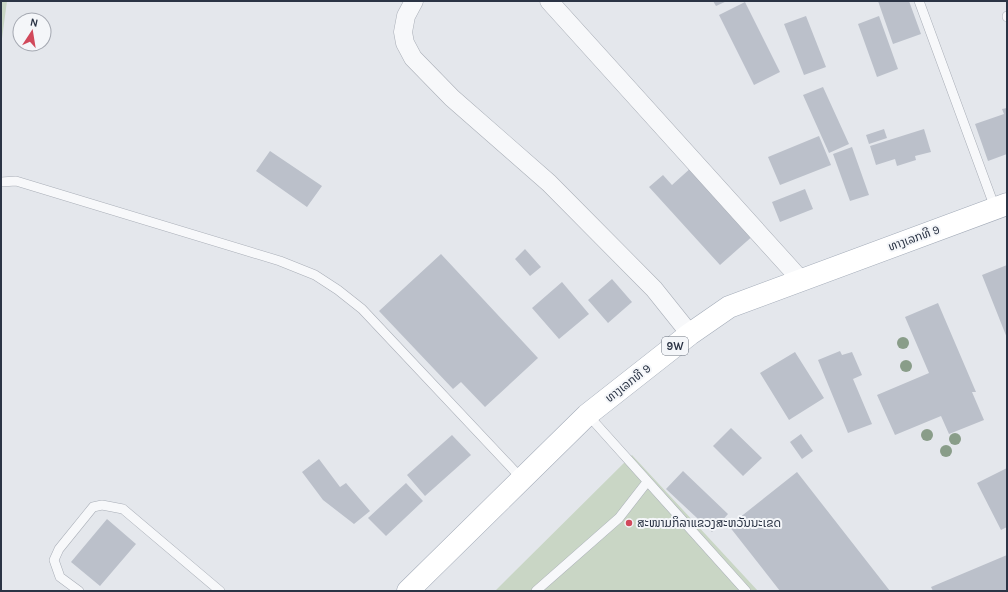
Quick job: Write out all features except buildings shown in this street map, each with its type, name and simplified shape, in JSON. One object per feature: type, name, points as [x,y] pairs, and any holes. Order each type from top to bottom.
[{"type":"main road","name":"ທາງເລກທີ 9","points":[[408,591],[588,414],[690,334],[729,307],[1001,206]]},
{"type":"street","points":[[414,1],[406,16],[403,32],[405,43],[413,58],[452,98],[549,183],[654,289],[690,334]]},
{"type":"street","points":[[549,1],[801,280]]},
{"type":"lane","points":[[919,1],[1001,206]]},
{"type":"lane","points":[[1,182],[16,181],[280,261],[315,275],[338,290],[362,309],[522,479]]},
{"type":"lane","points":[[588,414],[647,482],[746,591]]},
{"type":"lane","points":[[536,591],[619,518],[647,482]]},
{"type":"lane","points":[[79,591],[60,577],[54,560],[60,549],[92,507],[102,505],[123,509],[214,589]]},
{"type":"green space","points":[[1,1],[7,1],[1,46]]},
{"type":"green space","name":"ສະໜາມກິລາແຂວງສະຫວັນນະເຂດ","points":[[632,455],[758,591],[495,591]]},
{"type":"place","name":"ສະໜາມກິລາແຂວງສະຫວັນນະເຂດ","points":[[629,523]]}]
